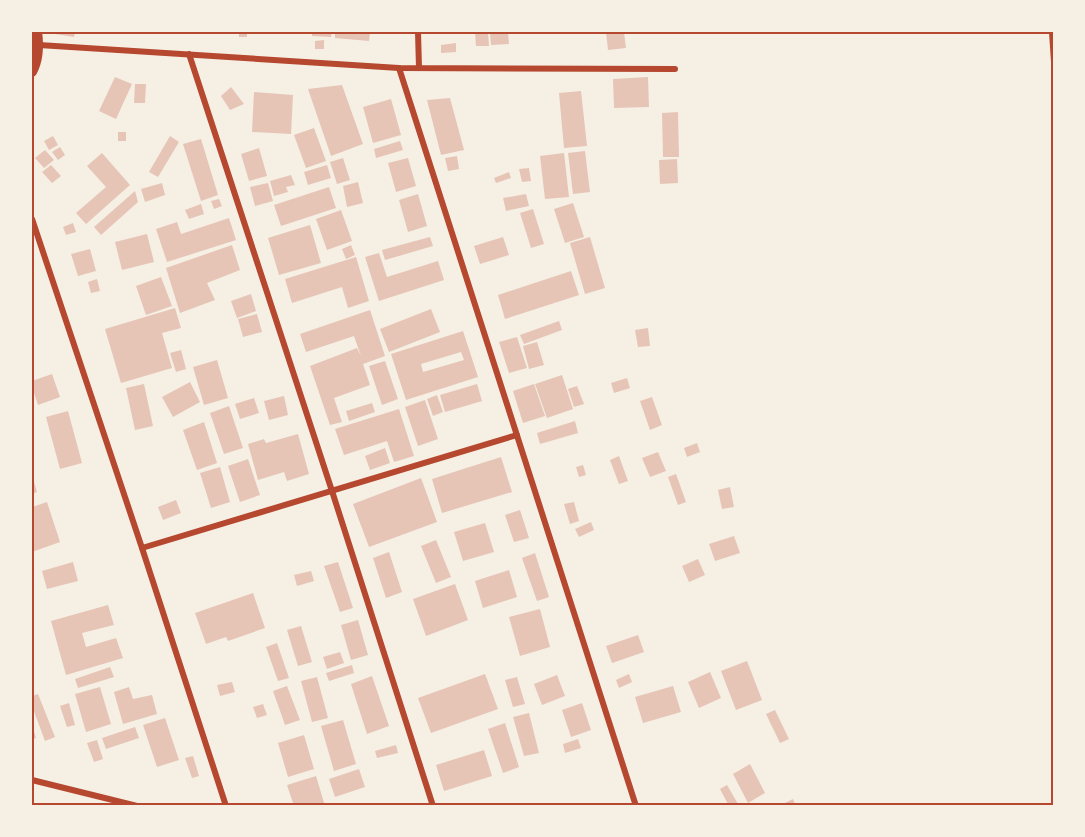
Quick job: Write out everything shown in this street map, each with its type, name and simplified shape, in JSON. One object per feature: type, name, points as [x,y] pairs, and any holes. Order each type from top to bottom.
[{"type":"street","points":[[32,72],[39,45],[36,32]]},
{"type":"street","points":[[418,32],[419,68]]},
{"type":"street","points":[[1052,32],[1053,62]]},
{"type":"street","points":[[39,45],[399,68],[675,69]]},
{"type":"street","points":[[189,54],[433,806]]},
{"type":"street","points":[[399,68],[636,806]]},
{"type":"street","points":[[32,219],[226,806]]},
{"type":"street","points":[[142,548],[517,435]]},
{"type":"street","points":[[32,780],[137,806]]},
{"type":"building","points":[[56,32],[75,32],[74,37],[55,34]]},
{"type":"building","points":[[239,32],[247,32],[247,37],[239,37]]},
{"type":"building","points":[[312,32],[332,32],[331,37],[312,36]]},
{"type":"building","points":[[335,32],[370,32],[369,41],[335,38]]},
{"type":"building","points":[[475,32],[488,32],[489,46],[476,46]]},
{"type":"building","points":[[490,32],[508,32],[509,44],[491,45]]},
{"type":"building","points":[[606,32],[624,32],[626,48],[608,50]]},
{"type":"building","points":[[324,40],[324,49],[315,49],[315,41]]},
{"type":"building","points":[[456,43],[456,52],[441,53],[441,45]]},
{"type":"building","points":[[115,77],[132,84],[116,119],[99,111]]},
{"type":"building","points":[[648,77],[649,107],[614,108],[613,79]]},
{"type":"building","points":[[135,84],[146,84],[145,103],[134,103]]},
{"type":"building","points":[[342,85],[363,144],[331,156],[308,89]]},
{"type":"building","points":[[231,87],[244,104],[230,110],[221,96]]},
{"type":"building","points":[[581,91],[587,146],[564,148],[559,93]]},
{"type":"building","points":[[254,92],[293,95],[291,134],[252,132]]},
{"type":"building","points":[[450,98],[464,150],[441,155],[427,100]]},
{"type":"building","points":[[391,99],[401,135],[373,143],[363,107]]},
{"type":"building","points":[[678,112],[679,157],[663,157],[662,113]]},
{"type":"building","points":[[314,128],[326,161],[306,168],[294,135]]},
{"type":"building","points":[[118,132],[126,132],[126,141],[118,141]]},
{"type":"building","points":[[53,136],[58,145],[49,150],[44,141]]},
{"type":"building","points":[[170,136],[179,142],[158,177],[149,172]]},
{"type":"building","points":[[201,139],[218,195],[201,201],[183,144]]},
{"type":"building","points":[[400,141],[403,150],[376,158],[374,149]]},
{"type":"building","points":[[60,147],[65,155],[58,160],[52,152]]},
{"type":"building","points":[[259,148],[267,176],[249,181],[241,154]]},
{"type":"building","points":[[45,150],[54,160],[44,168],[35,158]]},
{"type":"building","points":[[585,151],[590,192],[573,194],[568,153]]},
{"type":"building","points":[[102,153],[130,185],[86,224],[76,213],[106,187],[87,166]]},
{"type":"building","points":[[564,153],[569,197],[545,199],[540,156]]},
{"type":"building","points":[[457,156],[459,169],[448,171],[445,158]]},
{"type":"building","points":[[343,158],[350,180],[337,184],[330,162]]},
{"type":"building","points":[[408,158],[416,186],[396,192],[388,163]]},
{"type":"building","points":[[677,159],[678,183],[660,184],[659,160]]},
{"type":"building","points":[[51,165],[61,176],[52,183],[42,172]]},
{"type":"building","points":[[327,165],[331,178],[308,185],[304,172]]},
{"type":"building","points":[[529,168],[531,181],[522,182],[519,169]]},
{"type":"building","points":[[509,172],[511,178],[496,183],[494,178]]},
{"type":"building","points":[[291,175],[295,185],[286,187],[288,192],[274,196],[270,181]]},
{"type":"building","points":[[358,182],[363,203],[347,207],[343,186]]},
{"type":"building","points":[[162,183],[165,195],[145,202],[141,189]]},
{"type":"building","points":[[268,183],[273,201],[255,206],[250,187]]},
{"type":"building","points":[[329,187],[336,208],[281,226],[274,205]]},
{"type":"building","points":[[135,191],[138,202],[101,235],[94,227]]},
{"type":"building","points":[[418,194],[427,226],[408,232],[399,200]]},
{"type":"building","points":[[526,194],[529,206],[506,211],[503,198]]},
{"type":"building","points":[[219,199],[222,206],[214,209],[211,201]]},
{"type":"building","points":[[573,203],[584,237],[565,243],[554,209]]},
{"type":"building","points":[[201,204],[204,214],[189,219],[185,210]]},
{"type":"building","points":[[533,209],[544,244],[531,248],[520,213]]},
{"type":"building","points":[[341,210],[352,241],[327,250],[316,219]]},
{"type":"building","points":[[229,218],[236,240],[167,262],[156,229],[177,222],[181,234]]},
{"type":"building","points":[[73,223],[76,232],[66,235],[63,227]]},
{"type":"building","points":[[310,225],[321,263],[279,275],[268,238]]},
{"type":"building","points":[[147,234],[154,262],[122,270],[115,242]]},
{"type":"building","points":[[430,237],[433,246],[385,260],[382,250]]},
{"type":"building","points":[[503,237],[509,255],[480,264],[474,246]]},
{"type":"building","points":[[590,237],[605,288],[585,294],[570,243]]},
{"type":"building","points":[[232,245],[240,270],[207,283],[215,300],[180,313],[166,268]]},
{"type":"building","points":[[351,245],[355,255],[346,259],[342,249]]},
{"type":"building","points":[[90,249],[96,271],[78,276],[71,254]]},
{"type":"building","points":[[379,253],[387,277],[438,261],[444,280],[379,301],[365,257]]},
{"type":"building","points":[[356,257],[369,301],[348,308],[342,287],[292,303],[285,279]]},
{"type":"building","points":[[571,271],[579,295],[505,319],[498,295]]},
{"type":"building","points":[[161,277],[172,306],[146,315],[136,286]]},
{"type":"building","points":[[97,279],[100,291],[91,293],[88,282]]},
{"type":"building","points":[[251,294],[256,311],[237,318],[231,301]]},
{"type":"building","points":[[175,308],[181,328],[162,333],[172,368],[121,383],[105,329]]},
{"type":"building","points":[[431,309],[440,332],[389,352],[380,329]]},
{"type":"building","points":[[370,310],[385,356],[363,364],[370,385],[334,398],[342,422],[330,425],[310,366],[357,348],[361,356],[354,336],[306,352],[300,334]]},
{"type":"building","points":[[257,314],[262,332],[243,337],[238,319]]},
{"type":"building","points":[[559,321],[562,330],[524,344],[520,335]]},
{"type":"building","points":[[648,328],[650,346],[638,347],[635,330]]},
{"type":"building","points":[[463,331],[478,377],[406,400],[391,354]],"holes":[[[461,352],[464,360],[423,372],[421,364]]]},
{"type":"building","points":[[517,337],[527,368],[509,373],[499,342]]},
{"type":"building","points":[[537,342],[544,365],[529,369],[523,346]]},
{"type":"building","points":[[181,350],[186,369],[176,372],[170,353]]},
{"type":"building","points":[[217,360],[228,398],[204,405],[193,367]]},
{"type":"building","points":[[385,361],[398,399],[382,405],[369,366]]},
{"type":"building","points":[[52,374],[60,397],[38,405],[32,381]]},
{"type":"building","points":[[562,375],[573,409],[547,418],[535,384]]},
{"type":"building","points":[[627,378],[630,388],[614,393],[611,383]]},
{"type":"building","points":[[190,382],[200,402],[173,417],[162,397]]},
{"type":"building","points":[[144,384],[153,426],[135,430],[126,388]]},
{"type":"building","points":[[477,384],[482,401],[445,412],[440,395]]},
{"type":"building","points":[[534,384],[545,416],[523,423],[513,391]]},
{"type":"building","points":[[577,386],[584,404],[574,407],[568,389]]},
{"type":"building","points":[[437,395],[443,412],[433,416],[427,399]]},
{"type":"building","points":[[284,396],[288,415],[269,420],[264,401]]},
{"type":"building","points":[[652,397],[662,425],[650,430],[640,401]]},
{"type":"building","points":[[254,398],[259,413],[240,419],[235,404]]},
{"type":"building","points":[[425,400],[438,439],[418,446],[405,407]]},
{"type":"building","points":[[372,403],[375,412],[349,421],[346,411]]},
{"type":"building","points":[[229,406],[243,448],[224,454],[210,413]]},
{"type":"building","points":[[399,409],[414,456],[394,462],[387,441],[344,455],[335,429]]},
{"type":"building","points":[[68,411],[82,463],[60,469],[46,417]]},
{"type":"building","points":[[575,421],[578,433],[540,444],[537,433]]},
{"type":"building","points":[[204,422],[217,463],[197,470],[183,430]]},
{"type":"building","points":[[298,434],[309,474],[287,481],[284,472],[258,480],[248,444],[264,439],[266,443]]},
{"type":"building","points":[[697,443],[700,452],[687,457],[684,448]]},
{"type":"building","points":[[385,448],[390,463],[370,470],[365,456]]},
{"type":"building","points":[[658,452],[666,471],[650,477],[642,458]]},
{"type":"building","points":[[619,456],[628,481],[619,484],[610,460]]},
{"type":"building","points":[[501,457],[512,492],[442,513],[432,479]]},
{"type":"building","points":[[248,459],[260,495],[240,502],[228,466]]},
{"type":"building","points":[[583,465],[586,475],[579,477],[576,467]]},
{"type":"building","points":[[220,467],[230,502],[211,508],[200,473]]},
{"type":"building","points":[[676,474],[686,502],[678,505],[668,477]]},
{"type":"building","points":[[32,475],[37,492],[32,494]]},
{"type":"building","points":[[421,478],[437,522],[369,547],[353,504]]},
{"type":"building","points":[[730,487],[734,507],[722,509],[718,490]]},
{"type":"building","points":[[176,500],[181,513],[163,520],[158,507]]},
{"type":"building","points":[[47,502],[60,542],[32,552],[32,507]]},
{"type":"building","points":[[574,502],[579,521],[570,524],[564,504]]},
{"type":"building","points":[[520,510],[529,538],[514,542],[505,515]]},
{"type":"building","points":[[591,522],[594,530],[579,537],[575,529]]},
{"type":"building","points":[[485,523],[494,552],[463,561],[454,532]]},
{"type":"building","points":[[734,536],[740,553],[715,561],[709,544]]},
{"type":"building","points":[[436,540],[451,577],[436,583],[421,546]]},
{"type":"building","points":[[389,552],[402,592],[386,598],[373,558]]},
{"type":"building","points":[[535,553],[549,597],[537,601],[522,558]]},
{"type":"building","points":[[698,559],[705,575],[689,582],[682,566]]},
{"type":"building","points":[[73,562],[78,581],[47,589],[42,571]]},
{"type":"building","points":[[338,562],[353,608],[340,612],[324,566]]},
{"type":"building","points":[[509,570],[517,597],[483,608],[475,581]]},
{"type":"building","points":[[311,571],[314,581],[297,586],[294,575]]},
{"type":"building","points":[[455,584],[468,620],[426,636],[413,599]]},
{"type":"building","points":[[253,593],[265,628],[228,641],[226,637],[206,644],[195,613]]},
{"type":"building","points":[[108,605],[114,625],[82,633],[86,647],[116,638],[123,658],[66,675],[51,621]]},
{"type":"building","points":[[540,609],[550,647],[520,656],[509,617]]},
{"type":"building","points":[[358,620],[368,655],[351,660],[341,625]]},
{"type":"building","points":[[301,626],[312,662],[298,666],[287,630]]},
{"type":"building","points":[[638,635],[644,652],[612,663],[606,646]]},
{"type":"building","points":[[277,643],[289,678],[278,681],[266,647]]},
{"type":"building","points":[[340,652],[344,663],[327,669],[323,657]]},
{"type":"building","points":[[747,661],[762,700],[736,710],[721,671]]},
{"type":"building","points":[[352,665],[354,673],[329,681],[326,673]]},
{"type":"building","points":[[110,667],[114,677],[78,688],[75,679]]},
{"type":"building","points":[[710,672],[721,698],[699,708],[688,682]]},
{"type":"building","points":[[485,674],[498,709],[431,733],[418,698]]},
{"type":"building","points":[[629,674],[632,682],[619,688],[616,680]]},
{"type":"building","points":[[557,675],[565,696],[542,705],[534,684]]},
{"type":"building","points":[[372,676],[389,726],[367,734],[351,684]]},
{"type":"building","points":[[317,677],[328,718],[312,722],[301,681]]},
{"type":"building","points":[[517,677],[525,704],[513,707],[505,680]]},
{"type":"building","points":[[232,682],[235,692],[220,696],[217,685]]},
{"type":"building","points":[[287,686],[300,720],[285,725],[273,691]]},
{"type":"building","points":[[673,686],[681,712],[643,723],[635,697]]},
{"type":"building","points":[[100,687],[111,724],[86,732],[75,694]]},
{"type":"building","points":[[129,687],[133,699],[152,695],[157,714],[123,724],[114,692]]},
{"type":"building","points":[[38,694],[55,737],[45,741],[32,706],[32,696]]},
{"type":"building","points":[[69,703],[75,725],[67,727],[60,706]]},
{"type":"building","points":[[582,703],[591,730],[571,737],[562,710]]},
{"type":"building","points":[[263,704],[267,715],[257,718],[253,707]]},
{"type":"building","points":[[775,710],[789,739],[780,743],[766,714]]},
{"type":"building","points":[[529,713],[539,753],[524,756],[513,717]]},
{"type":"building","points":[[165,718],[179,760],[157,767],[143,725]]},
{"type":"building","points":[[343,720],[356,764],[334,771],[321,726]]},
{"type":"building","points":[[505,723],[519,767],[503,773],[488,729]]},
{"type":"building","points":[[32,724],[36,738],[32,739]]},
{"type":"building","points":[[135,727],[139,738],[106,749],[102,738]]},
{"type":"building","points":[[304,735],[314,769],[288,777],[278,743]]},
{"type":"building","points":[[578,739],[581,748],[565,753],[563,744]]},
{"type":"building","points":[[97,740],[103,759],[94,762],[87,743]]},
{"type":"building","points":[[396,745],[398,753],[377,758],[375,751]]},
{"type":"building","points":[[484,750],[492,776],[444,791],[436,765]]},
{"type":"building","points":[[193,756],[199,776],[192,778],[185,758]]},
{"type":"building","points":[[750,764],[765,793],[748,803],[733,774]]},
{"type":"building","points":[[359,769],[365,787],[335,797],[329,779]]},
{"type":"building","points":[[316,776],[325,806],[294,806],[287,785]]},
{"type":"building","points":[[727,785],[738,804],[736,806],[729,806],[720,789]]},
{"type":"building","points":[[793,799],[796,806],[779,806]]}]
